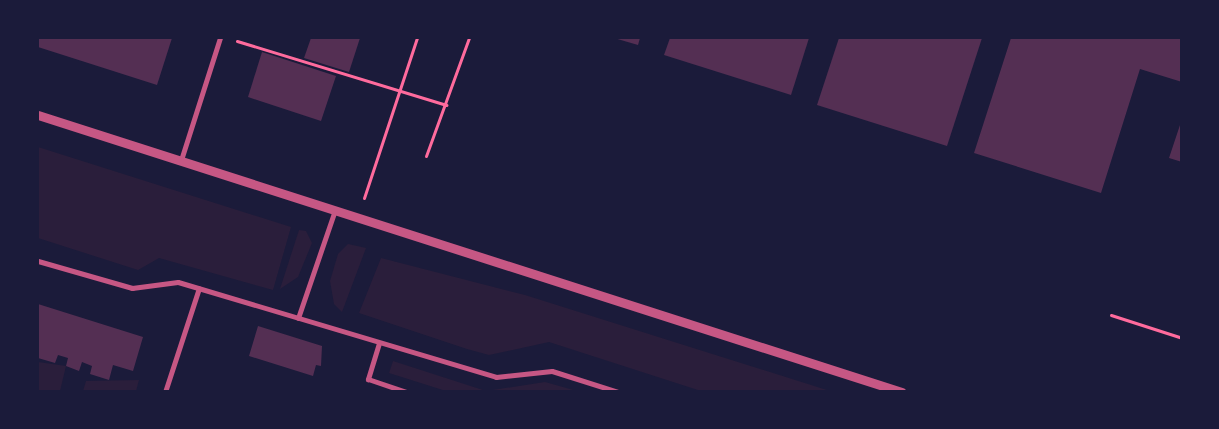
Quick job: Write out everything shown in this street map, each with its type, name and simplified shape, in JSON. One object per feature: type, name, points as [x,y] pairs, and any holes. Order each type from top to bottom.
[{"type":"street","points":[[181,160],[220,38]]},
{"type":"street","points":[[38,115],[181,160],[355,220],[902,392]]},
{"type":"street","points":[[298,318],[334,213]]},
{"type":"street","points":[[38,261],[132,288],[178,282],[379,344],[496,377],[552,370],[618,392]]},
{"type":"street","points":[[165,392],[199,288]]},
{"type":"street","points":[[379,344],[368,379],[406,392]]},
{"type":"path","points":[[227,38],[446,105]]},
{"type":"path","points":[[355,220],[403,91],[418,38]]},
{"type":"path","points":[[426,156],[469,38]]},
{"type":"path","points":[[1111,315],[1182,338]]},
{"type":"shaded area","points":[[38,147],[291,227],[273,290],[159,258],[138,270],[38,238]]},
{"type":"shaded area","points":[[299,230],[306,231],[312,243],[298,277],[280,289]]},
{"type":"shaded area","points":[[348,244],[366,248],[342,312],[334,304],[330,281],[338,254]]},
{"type":"shaded area","points":[[381,258],[525,295],[830,391],[701,391],[549,342],[489,355],[467,349],[359,313]]},
{"type":"shaded area","points":[[393,361],[486,391],[446,391],[389,373]]},
{"type":"shaded area","points":[[38,362],[66,366],[60,391],[38,391]]},
{"type":"shaded area","points":[[139,380],[136,391],[83,391],[86,381]]},
{"type":"shaded area","points":[[545,382],[577,391],[486,391]]},
{"type":"building","points":[[38,38],[172,38],[157,85],[38,47]]},
{"type":"building","points":[[311,38],[360,38],[349,72],[304,58]]},
{"type":"building","points":[[614,38],[640,38],[638,45]]},
{"type":"building","points":[[670,38],[809,38],[791,95],[664,55]]},
{"type":"building","points":[[839,38],[982,38],[947,146],[817,105]]},
{"type":"building","points":[[1011,38],[1182,38],[1182,82],[1140,69],[1101,193],[974,153]]},
{"type":"building","points":[[262,52],[336,76],[321,121],[248,97]]},
{"type":"building","points":[[1182,119],[1182,162],[1169,158]]},
{"type":"building","points":[[38,304],[143,337],[133,371],[113,365],[109,380],[90,374],[92,366],[82,362],[79,371],[66,366],[68,358],[58,355],[55,363],[38,358]]},
{"type":"building","points":[[258,326],[322,346],[321,366],[316,365],[313,376],[249,356]]}]
